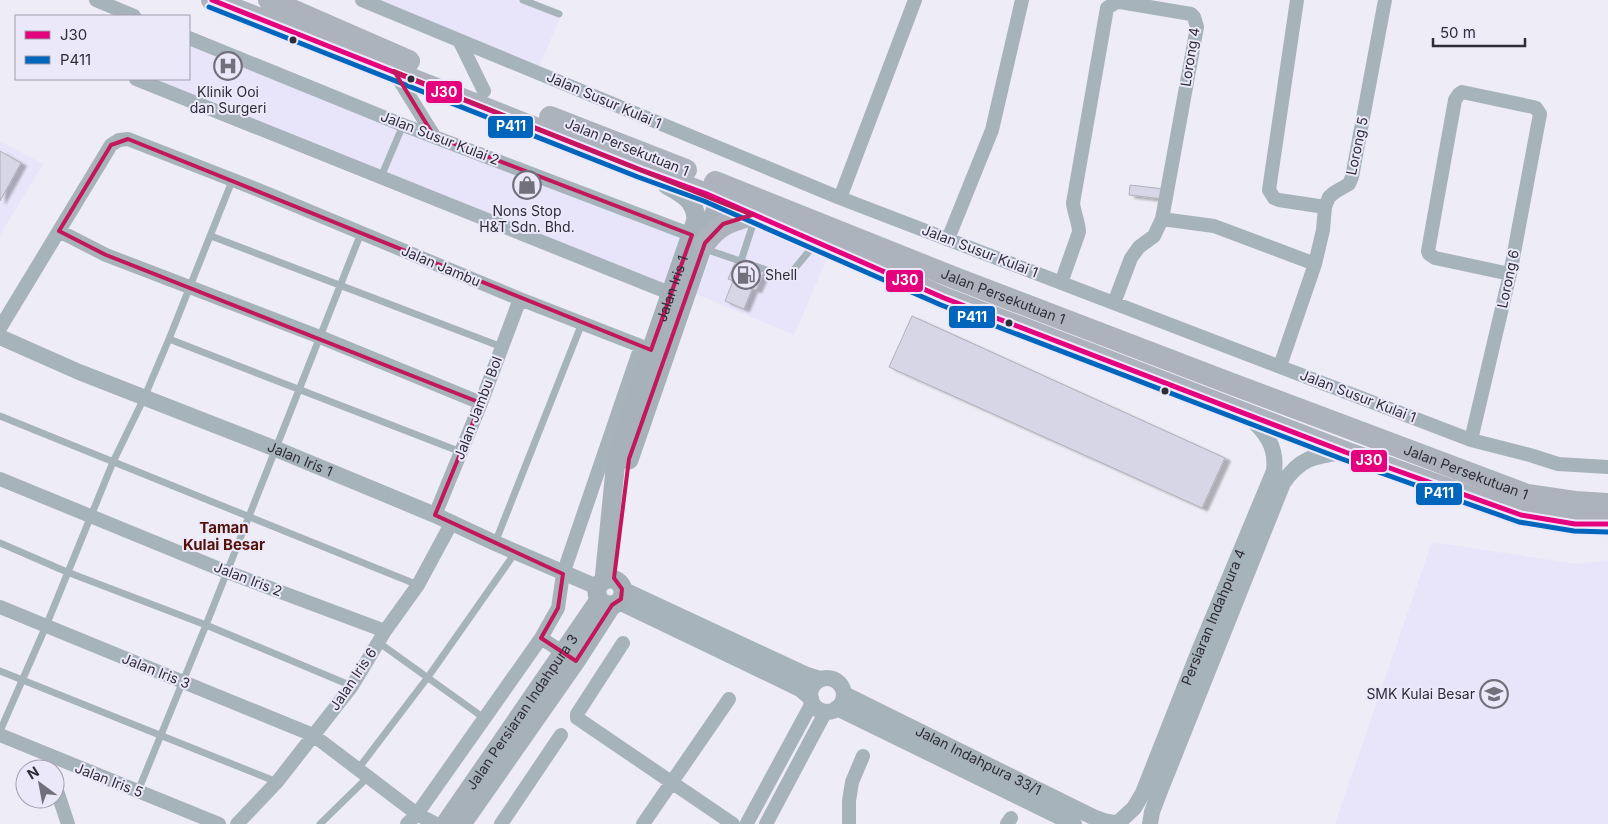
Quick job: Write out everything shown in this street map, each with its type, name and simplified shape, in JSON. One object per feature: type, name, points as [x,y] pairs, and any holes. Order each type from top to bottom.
[{"type":"highway","name":"Jalan Persekutuan 1","points":[[212,0],[641,170],[716,190],[754,215],[944,298],[1345,452],[1521,514],[1575,524],[1608,524]]},
{"type":"highway","name":"Jalan Persekutuan 1","points":[[269,0],[716,190],[954,278],[1223,381],[1527,495],[1575,502],[1608,504]]},
{"type":"highway","points":[[700,242],[723,224],[754,215]]},
{"type":"main road","name":"Jalan Iris 1","points":[[610,592],[616,460],[646,348],[700,242],[696,212],[692,203],[672,188],[641,170]]},
{"type":"main road","name":"Jalan Iris 1","points":[[610,592],[629,459],[716,190]]},
{"type":"main road","name":"Jalan Persiaran Indahpura 3","points":[[462,824],[610,592]]},
{"type":"main road","name":"Jalan Persiaran Indahpura 3","points":[[445,824],[569,657]]},
{"type":"street","points":[[96,0],[125,15]]},
{"type":"street","name":"Jalan Susur Kulai 1","points":[[362,0],[840,198],[1471,440],[1558,464],[1608,467]]},
{"type":"street","points":[[840,198],[915,0]]},
{"type":"street","points":[[948,239],[992,130],[1022,0]]},
{"type":"street","points":[[1280,366],[1315,264],[1326,207],[1279,200],[1274,198],[1269,190],[1297,0]]},
{"type":"street","name":"Lorong 5","points":[[1326,207],[1329,197],[1349,184],[1352,178],[1385,0]]},
{"type":"street","name":"Lorong 4","points":[[1061,282],[1079,232],[1073,203],[1107,8],[1115,3],[1186,12],[1194,17],[1196,22],[1162,219],[1154,236],[1139,247],[1131,258],[1114,303]]},
{"type":"street","name":"Jalan Susur Kulai 2","points":[[190,38],[700,242]]},
{"type":"street","points":[[459,40],[484,91]]},
{"type":"street","points":[[394,71],[434,136]]},
{"type":"street","points":[[138,80],[672,294]]},
{"type":"street","name":"Lorong 6","points":[[1471,440],[1510,274],[1540,117],[1539,110],[1533,106],[1466,92],[1459,94],[1455,100],[1428,251],[1435,258],[1510,274]]},
{"type":"street","name":"Jalan Jambu","points":[[0,328],[111,145],[119,140],[128,139],[520,299],[646,348]]},
{"type":"street","points":[[1162,219],[1214,226],[1315,264]]},
{"type":"street","points":[[59,231],[106,255],[320,337],[481,403]]},
{"type":"street","name":"Jalan Jambu Bol","points":[[436,515],[520,299]]},
{"type":"street","name":"Jalan Iris 1","points":[[0,337],[79,372],[276,449],[436,515],[564,574],[610,592]]},
{"type":"street","points":[[412,819],[541,638],[558,608],[564,574],[646,348]]},
{"type":"street","name":"Persiaran Indahpura 4","points":[[1116,823],[1134,808],[1142,792],[1274,471],[1276,461],[1274,450],[1265,434],[1244,413]]},
{"type":"street","name":"Persiaran Indahpura 4","points":[[1150,824],[1158,796],[1282,484],[1294,470],[1308,459],[1345,452]]},
{"type":"street","name":"Jalan Iris 2","points":[[0,479],[382,637]]},
{"type":"street","name":"Jalan Iris 6","points":[[237,824],[278,782],[352,686],[382,637],[418,585],[452,522]]},
{"type":"street","points":[[610,592],[820,680]]},
{"type":"street","name":"Jalan Indahpura 33/1","points":[[610,592],[826,703],[1074,824]]},
{"type":"street","name":"Jalan Iris 3","points":[[0,607],[313,735],[363,773],[412,819],[436,824]]},
{"type":"street","points":[[541,638],[569,657]]},
{"type":"street","points":[[623,642],[577,714],[577,718],[671,782],[744,824],[773,775],[840,684],[836,680],[825,678],[812,686],[826,703]]},
{"type":"street","points":[[643,824],[729,699]]},
{"type":"street","points":[[766,824],[826,703]]},
{"type":"street","name":"Jalan Indahpura 33/1","points":[[826,703],[1093,816],[1116,823]]},
{"type":"street","name":"Jalan Iris 5","points":[[0,735],[45,755],[218,824]]},
{"type":"street","points":[[501,824],[561,735]]},
{"type":"street","points":[[45,755],[46,759]]},
{"type":"street","points":[[849,824],[849,801],[852,782],[863,756]]},
{"type":"street","points":[[63,809],[68,824]]},
{"type":"street","points":[[1116,823],[1130,821],[1137,824]]},
{"type":"lane","points":[[523,0],[559,14]]},
{"type":"lane","points":[[381,177],[403,124]]},
{"type":"lane","points":[[0,731],[46,626],[112,462],[144,398],[191,287],[232,181]]},
{"type":"lane","points":[[741,261],[754,215]]},
{"type":"lane","points":[[138,791],[206,625],[361,233]]},
{"type":"lane","points":[[211,236],[502,347]]},
{"type":"lane","points":[[700,242],[741,261],[784,276],[791,273],[817,242]]},
{"type":"lane","points":[[495,543],[582,323]]},
{"type":"lane","points":[[169,339],[461,452]]},
{"type":"lane","points":[[0,416],[418,585]]},
{"type":"lane","points":[[0,544],[206,625],[352,686]]},
{"type":"lane","points":[[320,824],[363,773],[516,552]]},
{"type":"lane","points":[[382,637],[428,677],[484,718]]},
{"type":"lane","points":[[0,671],[278,782]]},
{"type":"highlighted area","points":[[394,71],[752,215],[723,224],[705,243],[629,459],[614,578],[622,589],[621,599],[612,605],[576,661],[541,638],[558,608],[563,574],[435,515],[481,403],[106,255],[59,231],[111,145],[128,139],[651,350],[692,235],[434,136]]},
{"type":"shaded area","points":[[375,0],[515,0],[560,18],[539,67]]},
{"type":"shaded area","points":[[190,43],[683,237],[667,287],[150,80],[190,80]]},
{"type":"shaded area","points":[[0,141],[43,164],[0,235]]},
{"type":"shaded area","points":[[745,225],[828,256],[794,335],[696,294],[720,231]]},
{"type":"shaded area","name":"SMK Kulai Besar","points":[[1432,542],[1577,564],[1608,560],[1608,824],[1335,824]]},
{"type":"building","points":[[0,151],[21,163],[0,201]]},
{"type":"building","points":[[1130,185],[1164,189],[1163,199],[1129,195]]},
{"type":"building","name":"Shell","points":[[736,261],[764,272],[756,290],[728,279]]},
{"type":"building","points":[[733,281],[752,289],[744,309],[725,301]]},
{"type":"building","points":[[912,316],[1225,458],[1202,508],[889,367]]},
{"type":"transit line","name":"J30","points":[[212,0],[641,170],[707,194],[944,298],[1345,452],[1521,515],[1575,524],[1608,524]]},
{"type":"transit line","name":"P411","points":[[209,7],[638,177],[704,201],[941,305],[1342,459],[1519,522],[1574,531],[1608,532]]},
{"type":"place","name":"Klinik Ooi dan Surgeri","points":[[228,66]]},
{"type":"place","name":"Nons Stop H&T Sdn. Bhd.","points":[[527,185]]},
{"type":"place","name":"Shell","points":[[746,275]]},
{"type":"place","name":"SMK Kulai Besar","points":[[1494,694]]},
{"type":"district","name":"Taman Kulai Besar","points":[[224,536]]}]
